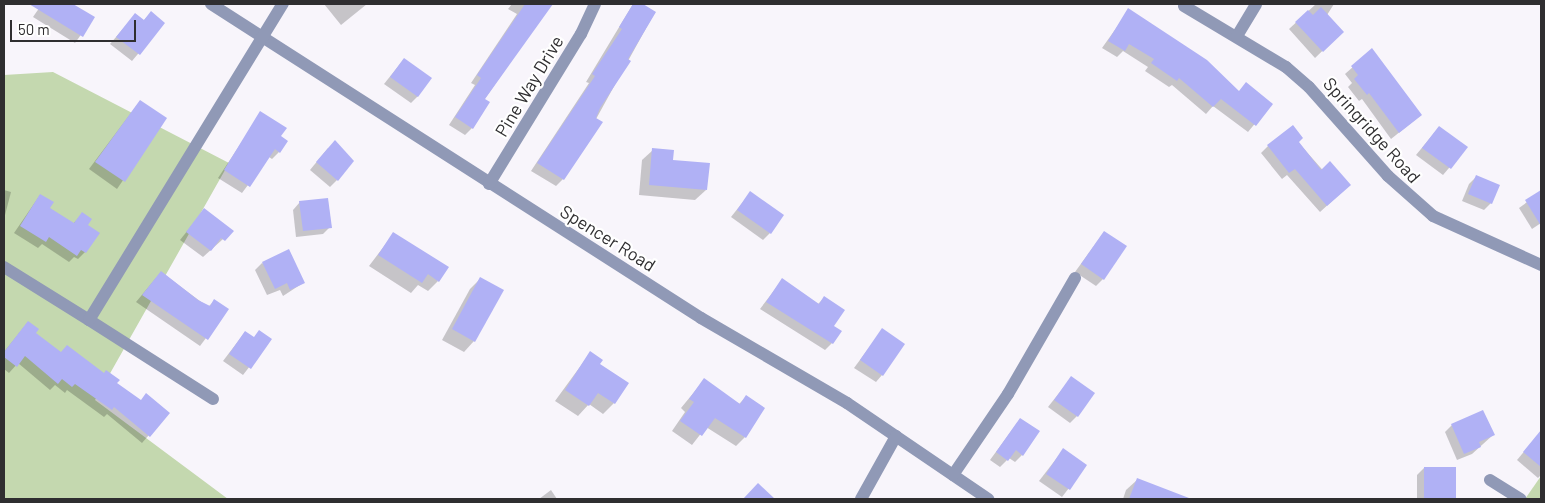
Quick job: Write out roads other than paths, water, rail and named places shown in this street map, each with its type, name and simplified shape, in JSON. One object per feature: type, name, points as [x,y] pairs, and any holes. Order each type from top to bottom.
[{"type":"street","name":"Spencer Road","points":[[210,4],[489,184],[726,333],[847,403],[988,499]]},
{"type":"street","points":[[89,320],[283,4]]},
{"type":"street","name":"Pine Way Drive","points":[[489,184],[581,34],[595,4]]},
{"type":"street","points":[[1237,36],[1256,4]]},
{"type":"street","name":"Springridge Road","points":[[1184,6],[1268,54],[1309,87],[1388,176],[1433,216],[1541,265]]},
{"type":"street","points":[[4,267],[213,399]]},
{"type":"street","points":[[953,475],[1008,394],[1076,278]]},
{"type":"street","points":[[861,499],[896,436]]},
{"type":"street","points":[[1490,480],[1521,499]]}]
